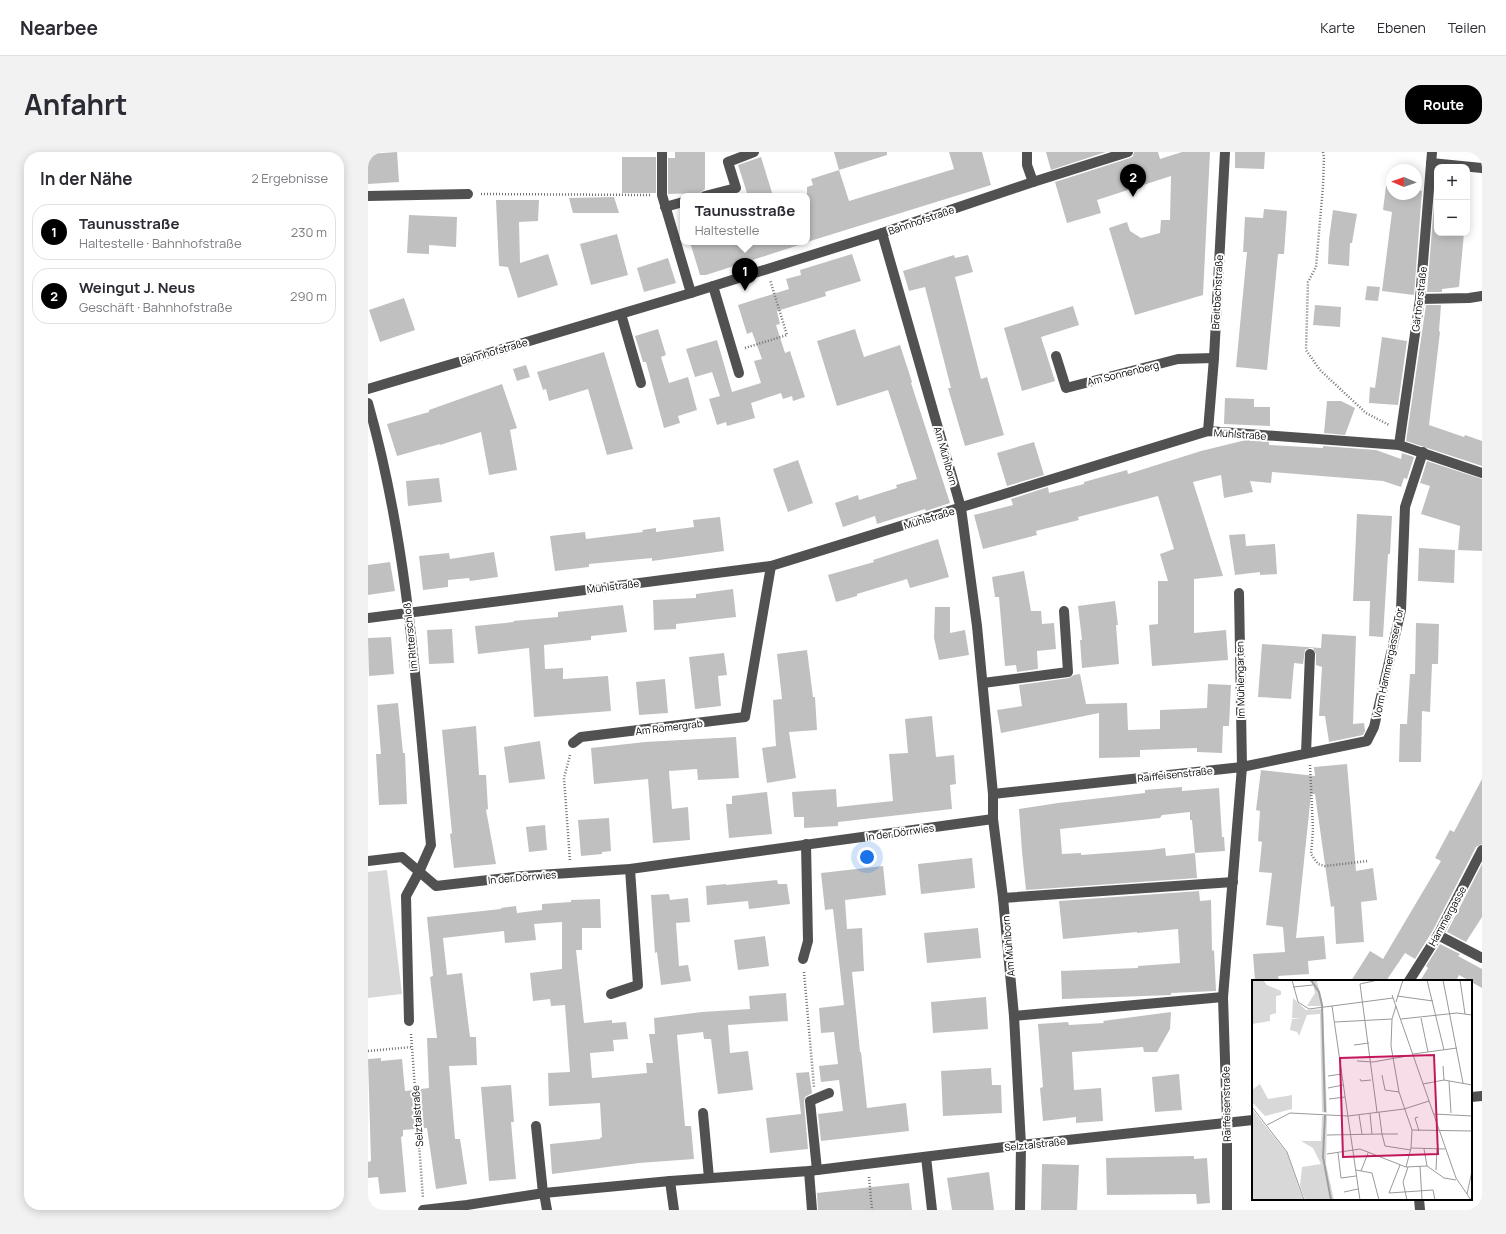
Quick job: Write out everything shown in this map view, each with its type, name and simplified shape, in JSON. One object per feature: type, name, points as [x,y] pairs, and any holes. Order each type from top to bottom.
[{"type":"street","points":[[662,152],[662,195],[691,293]]},
{"type":"street","points":[[737,192],[728,162],[754,152]]},
{"type":"street","points":[[1027,152],[1027,165],[1033,182]]},
{"type":"street","name":"Bahnhofstraße","points":[[368,389],[691,293],[882,233],[1033,182],[1128,152]]},
{"type":"street","name":"Breitbachstraße","points":[[1208,431],[1214,358],[1225,152]]},
{"type":"street","name":"Gärtnerstraße","points":[[1399,445],[1420,299],[1432,152]]},
{"type":"street","points":[[1431,163],[1482,168]]},
{"type":"street","points":[[368,196],[468,194]]},
{"type":"street","points":[[665,207],[680,203]]},
{"type":"street","name":"Am Mühlborn","points":[[882,233],[961,508],[983,683],[994,819],[1014,1016],[1021,1146],[1020,1210]]},
{"type":"street","points":[[713,286],[740,373]]},
{"type":"street","points":[[1420,299],[1469,298],[1482,296]]},
{"type":"street","points":[[621,314],[641,383]]},
{"type":"street","name":"Am Sonnenberg","points":[[1056,356],[1066,388],[1178,359],[1214,358]]},
{"type":"street","name":"Im Ritterschloß","points":[[368,404],[379,442],[391,496],[408,613],[431,845],[419,872]]},
{"type":"street","name":"Mühlstraße","points":[[368,618],[771,566],[1208,431],[1399,445],[1482,473]]},
{"type":"street","name":"Vorm Hammergässer Tor","points":[[1242,767],[1367,740],[1374,727],[1401,610],[1405,507],[1423,452]]},
{"type":"street","name":"Am Römergrab","points":[[572,743],[581,737],[745,717],[771,566]]},
{"type":"street","name":"Im Mühlengarten","points":[[1239,593],[1242,767]]},
{"type":"street","points":[[983,683],[1068,672],[1064,611]]},
{"type":"street","points":[[1308,753],[1310,654]]},
{"type":"street","name":"Raiffeisenstraße","points":[[993,794],[1242,767],[1223,997],[1227,1123],[1227,1210]]},
{"type":"street","name":"In der Dörrwies","points":[[368,861],[402,857],[436,886],[523,876],[630,869],[994,819]]},
{"type":"street","points":[[803,959],[808,941],[806,844]]},
{"type":"street","name":"Hammergasse","points":[[1410,980],[1438,935],[1482,850]]},
{"type":"street","points":[[611,994],[638,985],[630,869]]},
{"type":"street","points":[[409,1021],[406,896],[419,872]]},
{"type":"street","points":[[1003,898],[1233,882]]},
{"type":"street","points":[[1438,935],[1482,958]]},
{"type":"street","points":[[1014,1016],[1223,997]]},
{"type":"street","points":[[812,1210],[813,1171],[810,1101],[829,1092]]},
{"type":"street","points":[[1472,1097],[1482,1096]]},
{"type":"street","points":[[704,1113],[709,1178]]},
{"type":"street","name":"Selztalstraße","points":[[423,1210],[544,1193],[670,1181],[813,1171],[1252,1120]]},
{"type":"street","points":[[536,1126],[546,1210]]},
{"type":"street","points":[[926,1157],[932,1210]]},
{"type":"street","points":[[670,1181],[674,1210]]},
{"type":"street","points":[[1419,1200],[1420,1210]]},
{"type":"path","points":[[1323,152],[1323,186],[1316,267],[1308,282],[1306,350],[1320,370],[1366,413],[1400,430]]},
{"type":"path","points":[[468,194],[662,195]]},
{"type":"path","points":[[733,352],[787,335],[767,269]]},
{"type":"path","points":[[571,873],[564,778],[572,743]]},
{"type":"path","points":[[1308,753],[1313,830],[1311,854],[1318,864],[1325,866],[1368,861]]},
{"type":"path","points":[[803,959],[815,1099]]},
{"type":"path","name":"Selztalstraße","points":[[409,1021],[423,1210]]},
{"type":"path","points":[[368,1051],[412,1047]]},
{"type":"path","points":[[868,1164],[872,1210]]},
{"type":"shaded area","points":[[387,870],[402,994],[368,998],[368,872]]},
{"type":"building","points":[[397,152],[399,182],[368,184],[368,154]]},
{"type":"building","points":[[675,152],[705,152],[705,189],[700,193],[668,194],[668,158],[675,158]]},
{"type":"building","points":[[834,152],[887,152],[887,155],[839,170]]},
{"type":"building","points":[[949,152],[982,152],[991,185],[810,241],[810,193],[807,193],[807,187],[813,185],[811,179],[839,170],[849,201],[954,169]]},
{"type":"building","points":[[1046,152],[1106,152],[1051,170]]},
{"type":"building","points":[[1134,152],[1158,152],[1160,159],[1182,152],[1210,152],[1203,295],[1135,315],[1109,228],[1127,222],[1130,231],[1141,238],[1160,233],[1161,220],[1170,220],[1171,176],[1097,200],[1101,213],[1067,223],[1055,182],[1130,158],[1133,156]]},
{"type":"building","points":[[1235,152],[1265,152],[1264,169],[1235,168]]},
{"type":"building","points":[[622,157],[656,157],[656,193],[622,193]]},
{"type":"building","points":[[761,157],[772,193],[747,193],[738,165]]},
{"type":"building","points":[[1386,186],[1386,200],[1421,200],[1414,295],[1382,291],[1392,212],[1383,210]]},
{"type":"building","points":[[614,197],[619,213],[573,213],[569,198]]},
{"type":"building","points":[[496,200],[539,200],[538,221],[519,222],[520,263],[548,254],[558,285],[518,298],[508,267],[499,266]]},
{"type":"building","points":[[1434,205],[1434,236],[1464,236],[1459,287],[1442,289],[1442,292],[1427,292]]},
{"type":"building","points":[[1264,209],[1287,211],[1284,254],[1278,254],[1267,370],[1236,367],[1247,252],[1243,252],[1245,217],[1263,218]]},
{"type":"building","points":[[1333,210],[1357,214],[1352,243],[1350,243],[1349,266],[1328,264],[1329,239]]},
{"type":"building","points":[[409,215],[457,217],[456,247],[429,245],[429,254],[407,253]]},
{"type":"building","points":[[617,234],[628,275],[591,285],[580,244]]},
{"type":"building","points":[[691,245],[799,245],[706,275],[700,275]]},
{"type":"building","points":[[852,254],[861,281],[825,292],[826,296],[777,311],[780,324],[776,325],[785,353],[790,351],[805,397],[793,401],[792,396],[783,399],[781,393],[751,403],[755,418],[727,426],[726,422],[717,425],[709,399],[720,396],[712,372],[695,377],[686,349],[717,340],[732,392],[761,383],[754,361],[762,359],[752,332],[747,334],[738,305],[789,289],[786,279],[801,275],[800,270]]},
{"type":"building","points":[[954,255],[955,258],[968,255],[973,272],[955,277],[981,379],[987,377],[1004,435],[965,446],[948,388],[951,388],[925,287],[909,291],[903,271]]},
{"type":"building","points":[[668,258],[676,283],[644,292],[637,268]]},
{"type":"building","points":[[1367,286],[1380,287],[1378,301],[1365,300]]},
{"type":"building","points":[[404,298],[415,330],[380,342],[369,310]]},
{"type":"building","points":[[1315,305],[1341,307],[1340,327],[1313,325]]},
{"type":"building","points":[[1426,305],[1441,305],[1440,332],[1429,425],[1464,437],[1465,435],[1482,441],[1482,466],[1406,441]]},
{"type":"building","points":[[1073,306],[1079,325],[1041,337],[1055,381],[1022,391],[1004,328]]},
{"type":"building","points":[[658,329],[666,355],[661,357],[669,383],[688,377],[697,410],[678,416],[680,423],[664,428],[646,362],[643,362],[635,336]]},
{"type":"building","points":[[855,329],[864,357],[900,345],[950,503],[877,524],[875,516],[843,527],[835,503],[858,495],[859,500],[897,488],[896,485],[917,479],[888,390],[837,406],[817,341]]},
{"type":"building","points":[[1382,337],[1407,341],[1398,405],[1369,403],[1370,387],[1375,388]]},
{"type":"building","points":[[604,352],[633,449],[607,455],[588,389],[549,401],[546,389],[543,390],[537,372]]},
{"type":"building","points":[[526,365],[530,377],[517,381],[513,369]]},
{"type":"building","points":[[502,384],[517,428],[510,430],[517,470],[489,475],[481,432],[440,445],[397,456],[387,424],[429,412],[429,410]]},
{"type":"building","points":[[1225,398],[1254,399],[1254,407],[1270,407],[1270,426],[1224,424]]},
{"type":"building","points":[[1327,401],[1341,401],[1355,408],[1345,435],[1324,433]]},
{"type":"building","points":[[1246,440],[1269,442],[1269,445],[1323,448],[1323,446],[1376,450],[1401,459],[1402,453],[1414,457],[1407,479],[1404,478],[1401,487],[1383,481],[1272,472],[1271,483],[1250,481],[1253,492],[1224,498],[1221,475],[1193,482],[1223,576],[1194,579],[1194,633],[1226,630],[1228,660],[1152,666],[1149,625],[1158,624],[1158,581],[1168,581],[1160,554],[1174,549],[1158,496],[1078,517],[1079,520],[1036,531],[1037,535],[983,549],[974,515],[1013,505],[1011,499],[1048,487],[1049,493],[1084,484],[1084,482],[1127,470],[1128,474],[1201,451]]},
{"type":"building","points":[[1034,442],[1044,475],[1007,486],[997,453]]},
{"type":"building","points":[[798,460],[813,503],[788,512],[773,469]]},
{"type":"building","points":[[1427,461],[1482,479],[1482,551],[1458,550],[1460,526],[1421,514],[1430,486],[1420,483]]},
{"type":"building","points":[[439,478],[442,502],[408,506],[406,481]]},
{"type":"building","points":[[1357,514],[1392,516],[1383,637],[1369,636],[1370,601],[1353,601]]},
{"type":"building","points":[[720,517],[724,551],[652,561],[652,558],[589,564],[589,567],[555,571],[550,536],[585,532],[586,539],[643,532],[642,530],[656,528],[656,532],[694,527],[693,520]]},
{"type":"building","points":[[1245,534],[1246,546],[1275,544],[1277,574],[1260,575],[1260,572],[1235,575],[1229,535]]},
{"type":"building","points":[[938,539],[949,577],[910,588],[907,579],[836,602],[828,575],[874,562],[873,560]]},
{"type":"building","points":[[1419,548],[1455,550],[1454,583],[1418,581]]},
{"type":"building","points":[[494,552],[498,577],[470,581],[469,578],[448,580],[448,587],[423,590],[419,556],[449,553],[450,559]]},
{"type":"building","points":[[390,562],[395,591],[368,595],[368,565]]},
{"type":"building","points":[[1024,571],[1031,611],[1041,611],[1042,624],[1054,623],[1056,649],[1037,651],[1038,669],[1017,672],[1016,665],[1005,666],[999,597],[995,597],[992,577]]},
{"type":"building","points":[[733,589],[736,617],[676,624],[676,629],[654,630],[653,600],[696,598],[696,594]]},
{"type":"building","points":[[1115,601],[1118,625],[1116,625],[1119,664],[1082,668],[1080,640],[1082,640],[1078,606]]},
{"type":"building","points":[[623,605],[627,632],[591,636],[591,640],[544,645],[545,669],[563,668],[563,679],[608,676],[611,711],[534,717],[529,648],[478,654],[475,626],[558,617],[558,612]]},
{"type":"building","points":[[935,607],[950,607],[950,633],[965,630],[969,655],[939,660],[934,638]]},
{"type":"building","points":[[1416,623],[1439,624],[1438,664],[1432,664],[1430,712],[1422,711],[1421,762],[1399,762],[1400,724],[1407,724],[1410,674],[1415,674]]},
{"type":"building","points":[[452,629],[454,663],[429,664],[427,630]]},
{"type":"building","points":[[1322,634],[1356,636],[1353,724],[1364,723],[1365,731],[1363,735],[1329,742],[1325,716],[1319,716],[1322,667],[1316,665],[1316,654],[1313,648],[1305,650],[1303,664],[1294,663],[1291,699],[1258,697],[1262,644],[1321,648]]},
{"type":"building","points":[[391,637],[394,674],[369,676],[368,638]]},
{"type":"building","points":[[807,650],[813,697],[815,697],[817,730],[789,732],[796,778],[767,783],[762,748],[776,746],[773,700],[782,699],[777,654]]},
{"type":"building","points":[[724,653],[727,675],[718,676],[721,706],[695,709],[689,657]]},
{"type":"building","points":[[1080,674],[1086,704],[1127,703],[1128,730],[1160,729],[1160,710],[1207,708],[1208,684],[1231,685],[1229,726],[1223,726],[1222,753],[1197,752],[1197,748],[1140,750],[1140,757],[1099,758],[1099,713],[1001,733],[997,710],[1022,706],[1019,685],[1069,678]]},
{"type":"building","points":[[665,679],[668,713],[639,715],[636,682]]},
{"type":"building","points":[[398,703],[403,753],[405,753],[407,804],[379,805],[376,754],[381,754],[377,705]]},
{"type":"building","points":[[932,716],[936,757],[954,755],[956,784],[950,785],[952,809],[838,822],[838,826],[804,828],[804,817],[794,817],[792,792],[836,789],[837,807],[893,801],[889,754],[908,753],[905,719]]},
{"type":"building","points":[[476,726],[479,775],[486,775],[488,809],[486,810],[496,864],[454,868],[442,730]]},
{"type":"building","points":[[736,737],[739,778],[698,780],[697,769],[669,771],[672,809],[688,807],[690,840],[653,843],[648,779],[594,784],[591,748],[645,742]]},
{"type":"building","points":[[540,741],[545,779],[509,783],[504,747]]},
{"type":"building","points":[[1347,764],[1356,871],[1373,868],[1377,900],[1361,902],[1364,942],[1336,944],[1334,906],[1331,907],[1315,794],[1311,794],[1296,938],[1324,936],[1326,959],[1308,961],[1309,974],[1278,976],[1279,980],[1255,980],[1253,954],[1285,952],[1283,927],[1266,925],[1272,873],[1259,872],[1262,842],[1258,841],[1260,811],[1256,810],[1261,770],[1315,776],[1314,767]]},
{"type":"building","points":[[1482,779],[1482,844],[1476,847],[1432,932],[1415,959],[1405,953],[1387,980],[1352,980],[1370,951],[1383,959],[1441,861],[1435,858],[1450,830],[1454,832]]},
{"type":"building","points":[[1182,787],[1182,791],[1219,788],[1222,837],[1224,837],[1225,851],[1195,853],[1197,878],[1026,890],[1019,809],[1145,793],[1145,790]],"holes":[[[1190,812],[1195,853],[1166,856],[1165,848],[1081,855],[1081,853],[1062,854],[1060,829],[1160,818],[1162,815]]]},
{"type":"building","points":[[767,792],[772,834],[729,838],[726,804],[732,804],[732,796]]},
{"type":"building","points":[[609,818],[611,851],[602,852],[602,854],[581,856],[578,820]]},
{"type":"building","points":[[545,825],[547,850],[529,852],[526,827]]},
{"type":"building","points":[[972,858],[975,888],[921,894],[918,864]]},
{"type":"building","points":[[1482,864],[1482,917],[1466,942],[1447,932]]},
{"type":"building","points":[[883,866],[886,895],[845,900],[847,929],[862,928],[864,971],[852,972],[867,1108],[906,1103],[909,1131],[821,1141],[818,1114],[843,1111],[839,1080],[821,1082],[819,1066],[838,1064],[834,1032],[821,1033],[819,1008],[844,1005],[833,909],[825,910],[821,873]]},
{"type":"building","points":[[777,880],[778,884],[787,884],[790,904],[749,909],[748,901],[707,905],[706,886]]},
{"type":"building","points":[[1199,891],[1200,901],[1211,900],[1212,951],[1214,950],[1216,991],[1171,993],[1171,995],[1062,999],[1061,971],[1138,968],[1138,966],[1180,963],[1178,929],[1063,939],[1059,901]]},
{"type":"building","points":[[669,894],[670,900],[688,898],[690,922],[676,923],[679,966],[688,965],[691,981],[661,985],[657,952],[655,953],[651,895]]},
{"type":"building","points":[[600,899],[601,928],[582,928],[582,950],[576,950],[584,1023],[612,1020],[612,1023],[626,1022],[628,1039],[613,1040],[614,1051],[590,1053],[592,1078],[647,1073],[646,1063],[653,1063],[649,1034],[655,1034],[654,1018],[702,1012],[750,1009],[749,996],[786,993],[788,1021],[728,1025],[730,1053],[748,1051],[753,1090],[718,1094],[711,1039],[704,1039],[703,1032],[677,1035],[685,1126],[691,1126],[694,1159],[639,1163],[552,1174],[550,1144],[600,1139],[602,1137],[600,1103],[549,1106],[548,1073],[570,1072],[565,1005],[551,1006],[550,999],[533,1001],[530,973],[562,969],[562,922],[534,924],[536,940],[505,943],[504,931],[443,938],[447,975],[462,973],[470,1037],[476,1037],[477,1065],[449,1066],[455,1139],[460,1139],[467,1184],[436,1189],[427,1128],[403,1130],[403,1136],[401,1137],[406,1192],[380,1194],[378,1177],[368,1178],[368,1162],[371,1161],[368,1059],[381,1058],[381,1061],[402,1059],[405,1091],[429,1088],[427,1038],[437,1038],[430,977],[433,976],[427,917],[516,906],[517,913],[542,910],[542,904],[571,902],[571,900]]},
{"type":"building","points":[[978,928],[981,958],[927,963],[924,933]]},
{"type":"building","points":[[765,936],[769,966],[738,970],[734,940]]},
{"type":"building","points":[[1440,944],[1460,954],[1458,956],[1482,969],[1482,988],[1472,982],[1472,980],[1468,980],[1459,975],[1456,980],[1421,980],[1428,968],[1426,966]]},
{"type":"building","points":[[986,997],[988,1029],[933,1033],[931,1002]]},
{"type":"building","points":[[1171,1012],[1170,1029],[1157,1052],[1144,1052],[1143,1047],[1072,1052],[1074,1090],[1101,1088],[1103,1121],[1076,1123],[1076,1117],[1043,1121],[1040,1088],[1043,1087],[1038,1024],[1068,1022],[1069,1025],[1104,1023],[1103,1021]]},
{"type":"building","points":[[991,1068],[992,1085],[1001,1085],[1002,1113],[943,1116],[941,1071]]},
{"type":"building","points":[[809,1072],[812,1093],[805,1097],[804,1102],[808,1149],[770,1153],[766,1118],[801,1114],[796,1073]]},
{"type":"building","points":[[1179,1074],[1182,1110],[1155,1112],[1152,1077]]},
{"type":"building","points":[[511,1085],[514,1122],[511,1122],[516,1179],[489,1181],[481,1087]]},
{"type":"building","points":[[1194,1156],[1194,1159],[1207,1158],[1210,1203],[1197,1204],[1196,1194],[1107,1195],[1106,1158]]},
{"type":"building","points":[[1042,1164],[1079,1165],[1077,1210],[1041,1210]]},
{"type":"building","points":[[989,1172],[994,1210],[952,1210],[947,1178]]},
{"type":"building","points":[[909,1183],[912,1210],[818,1210],[817,1193]]},
{"type":"place","name":"Weingut J. Neus","points":[[1133,197]]},
{"type":"place","name":"Taunusstraße","points":[[745,291]]}]
